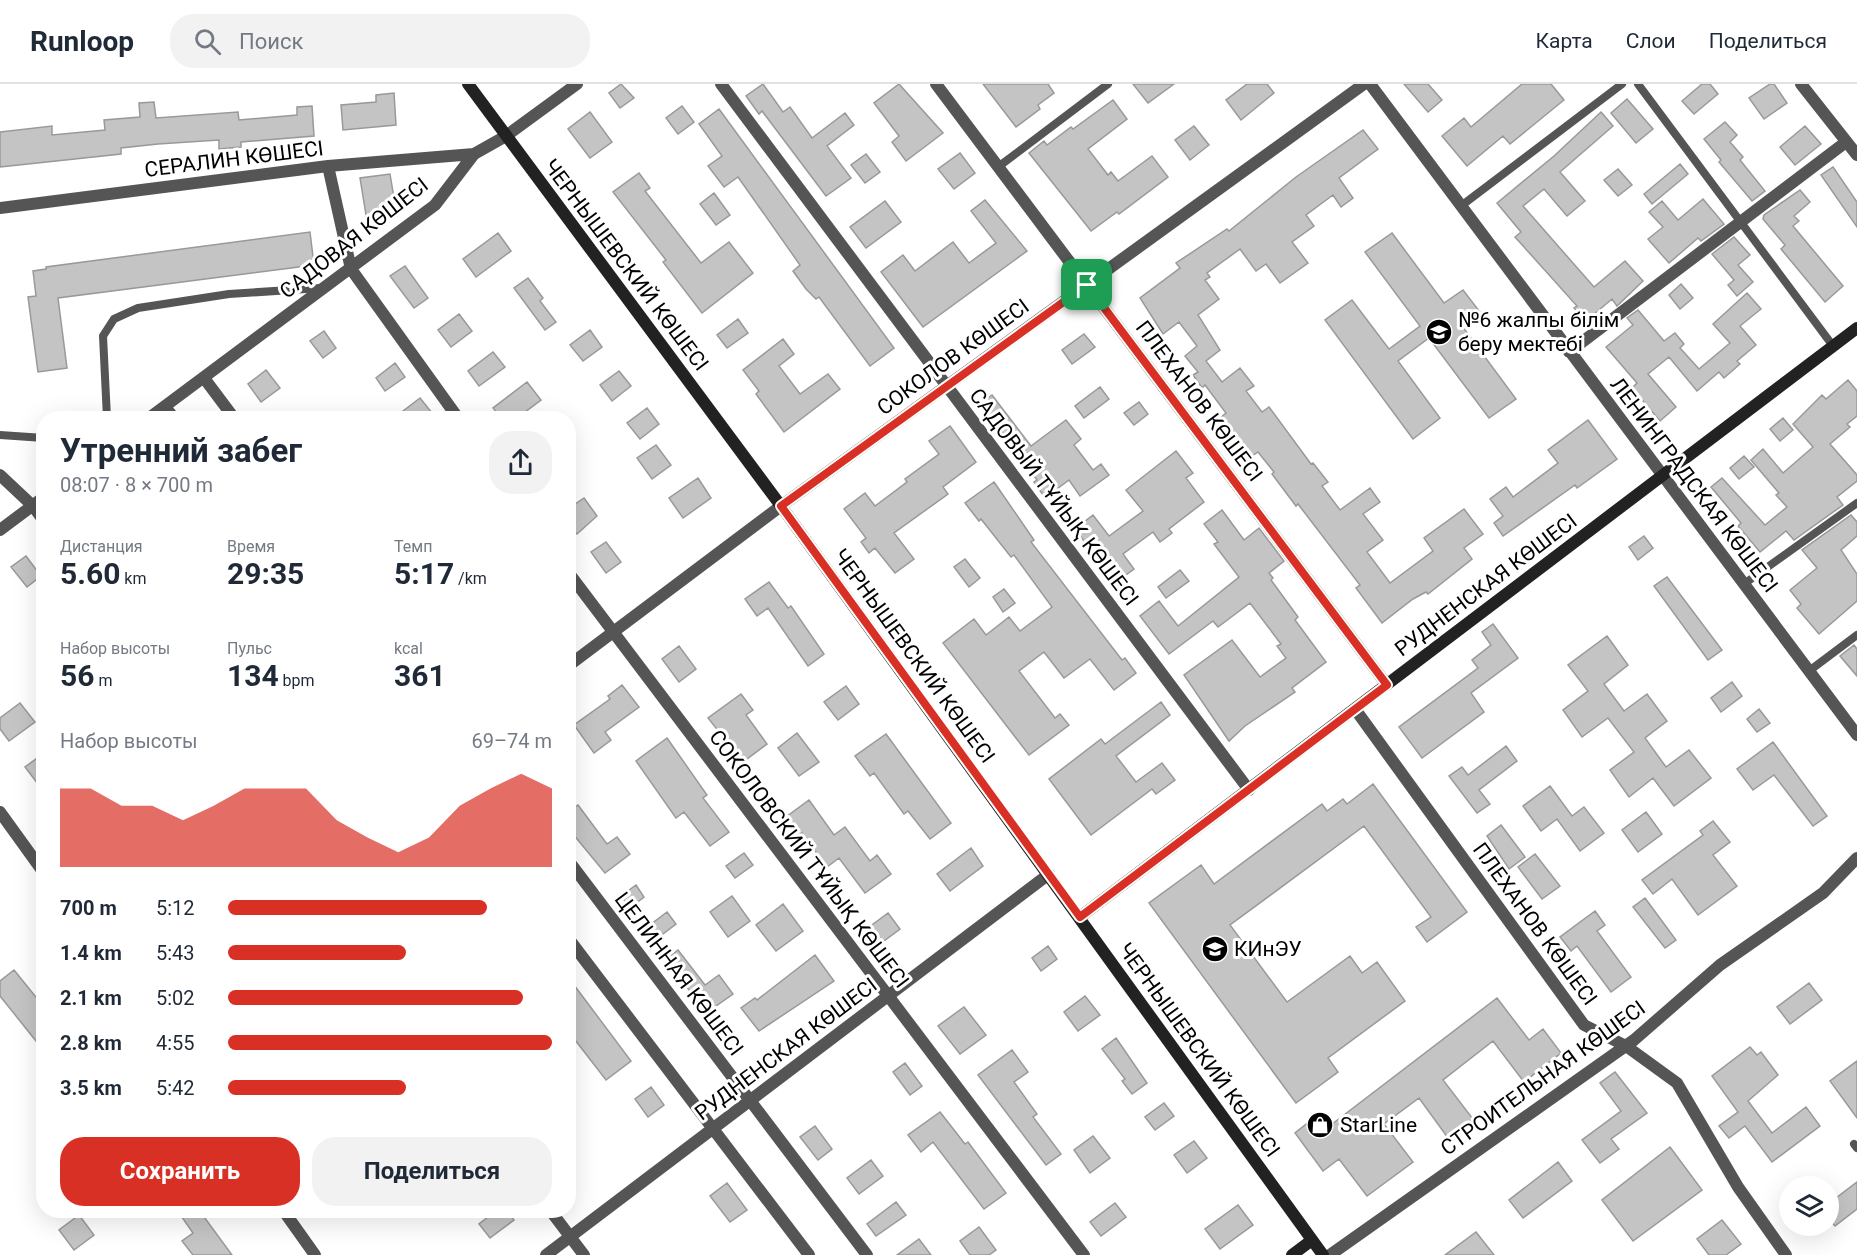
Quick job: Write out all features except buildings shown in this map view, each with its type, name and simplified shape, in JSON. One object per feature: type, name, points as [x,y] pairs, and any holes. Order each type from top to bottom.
[{"type":"street","name":"ЧЕРНЫШЕВСКИЙ КӨШЕСІ","points":[[468,84],[781,506],[1323,1255]]},
{"type":"street","name":"САДОВАЯ КӨШЕСІ","points":[[159,411],[435,206],[474,154],[506,136],[577,84]]},
{"type":"street","name":"САДОВЫЙ ТҰЙЫҚ КӨШЕСІ","points":[[721,84],[1249,790]]},
{"type":"street","name":"ПЛЕХАНОВ КӨШЕСІ","points":[[936,84],[1387,685]]},
{"type":"street","name":"СОКОЛОВ КӨШЕСІ","points":[[576,660],[781,506],[1364,84]]},
{"type":"street","name":"ЛЕНИНГРАДСКАЯ КӨШЕСІ","points":[[1370,84],[1857,735]]},
{"type":"street","points":[[1801,84],[1857,155]]},
{"type":"street","points":[[1569,352],[1742,223],[1846,141]]},
{"type":"street","name":"СЕРАЛИН КӨШЕСІ","points":[[0,208],[328,166],[474,154]]},
{"type":"street","points":[[328,166],[351,269],[453,411]]},
{"type":"street","name":"РУДНЕНСКАЯ КӨШЕСІ","points":[[1080,917],[1857,328]]},
{"type":"street","points":[[204,378],[229,411]]},
{"type":"street","points":[[165,407],[168,411]]},
{"type":"street","points":[[0,475],[36,510]]},
{"type":"street","points":[[0,530],[36,504]]},
{"type":"street","name":"СОКОЛОВСКИЙ ТҰЙЫҚ КӨШЕСІ","points":[[576,583],[1084,1255]]},
{"type":"street","name":"ПЛЕХАНОВ КӨШЕСІ","points":[[1355,709],[1584,1025],[1626,1046],[1677,1083],[1738,1187],[1786,1255]]},
{"type":"street","points":[[0,812],[36,862]]},
{"type":"street","name":"СТРОИТЕЛЬНАЯ КӨШЕСІ","points":[[1330,1255],[1626,1046],[1720,965],[1823,893],[1857,858]]},
{"type":"street","name":"ЦЕЛИННАЯ КӨШЕСІ","points":[[576,871],[867,1255]]},
{"type":"street","name":"РУДНЕНСКАЯ КӨШЕСІ","points":[[546,1255],[1049,874]]},
{"type":"street","points":[[576,949],[809,1255]]},
{"type":"street","points":[[289,1218],[315,1255]]},
{"type":"street","points":[[556,1218],[584,1255]]},
{"type":"street","points":[[1292,1255],[1312,1240]]},
{"type":"lane","points":[[998,167],[1108,84]]},
{"type":"lane","points":[[1461,206],[1622,84]]},
{"type":"lane","points":[[1638,84],[1833,346]]},
{"type":"lane","points":[[107,411],[102,336],[114,319],[138,308],[229,294],[325,288]]},
{"type":"lane","points":[[0,435],[36,437]]},
{"type":"lane","points":[[1744,584],[1857,503]]},
{"type":"lane","points":[[1809,671],[1857,635]]},
{"type":"place","name":"№6 жалпы білім беру мектебі","points":[[1439,332]]},
{"type":"place","name":"КИнЭУ","points":[[1215,949]]},
{"type":"place","name":"StarLine","points":[[1320,1125]]},
{"type":"route","points":[[1087,285],[1387,685],[1080,917],[781,506],[1087,285]]}]
